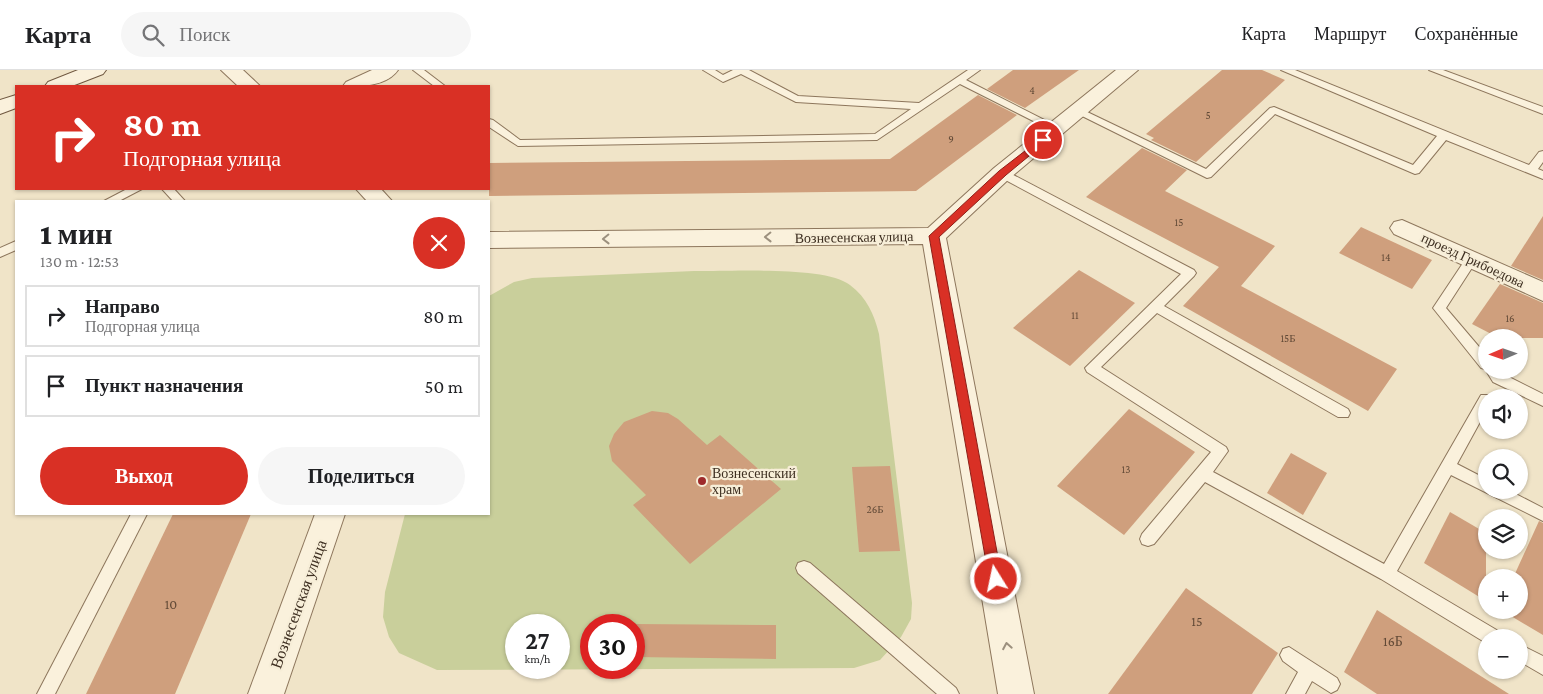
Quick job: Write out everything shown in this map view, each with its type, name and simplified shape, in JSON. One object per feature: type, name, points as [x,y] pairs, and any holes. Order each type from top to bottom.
[{"type":"street","points":[[58,85],[96,70]]},
{"type":"street","points":[[232,70],[249,85]]},
{"type":"street","points":[[355,85],[388,70]]},
{"type":"street","points":[[1016,694],[934,236],[1002,173],[1079,112],[1128,70]]},
{"type":"street","points":[[0,108],[15,101]]},
{"type":"street","points":[[368,190],[380,200]]},
{"type":"street","name":"проезд Грибоедова","points":[[1402,228],[1543,292]]},
{"type":"street","name":"Вознесенская улица","points":[[490,240],[934,236]]},
{"type":"street","name":"Вознесенская улица","points":[[266,694],[330,515]]},
{"type":"lane","points":[[418,70],[439,85]]},
{"type":"lane","points":[[708,70],[723,79],[741,70],[796,99],[921,106]]},
{"type":"lane","points":[[490,123],[518,143],[877,138],[974,70]]},
{"type":"lane","points":[[1286,70],[1543,175]]},
{"type":"lane","points":[[1434,70],[1543,111]]},
{"type":"lane","points":[[960,80],[1057,129]]},
{"type":"lane","points":[[1079,112],[1208,174],[1274,110],[1415,170],[1444,135]]},
{"type":"lane","points":[[1532,170],[1543,154]]},
{"type":"lane","points":[[1002,173],[1190,273],[1092,368],[1221,450],[1148,539]]},
{"type":"lane","points":[[112,200],[134,190]]},
{"type":"lane","points":[[169,190],[178,200]]},
{"type":"lane","points":[[0,253],[15,246]]},
{"type":"lane","points":[[1471,260],[1439,308],[1478,354]]},
{"type":"lane","points":[[1156,307],[1343,413]]},
{"type":"lane","points":[[1504,379],[1543,400]]},
{"type":"lane","points":[[1387,574],[1478,414]]},
{"type":"lane","points":[[1448,466],[1478,482]]},
{"type":"lane","points":[[1202,473],[1387,574],[1479,629]]},
{"type":"lane","points":[[1511,499],[1542,515]]},
{"type":"lane","points":[[46,694],[138,515]]},
{"type":"lane","points":[[804,568],[950,694]]},
{"type":"lane","points":[[1288,655],[1331,684]]},
{"type":"lane","points":[[1528,657],[1543,666]]},
{"type":"lane","points":[[1295,694],[1310,670]]},
{"type":"green space","points":[[694,271],[799,272],[838,279],[850,285],[865,301],[875,320],[879,334],[912,603],[911,619],[901,637],[880,660],[854,668],[645,669],[645,614],[580,614],[580,669],[570,669],[570,614],[505,614],[505,670],[437,670],[399,653],[389,637],[383,617],[385,592],[405,515],[490,515],[490,295],[514,282],[532,278]]},
{"type":"building","points":[[1013,70],[1079,70],[1025,108],[987,89]]},
{"type":"building","points":[[1222,70],[1262,70],[1285,80],[1196,162],[1151,140],[1154,138],[1146,134]]},
{"type":"building","points":[[978,95],[1017,115],[916,191],[489,196],[490,163],[890,159]]},
{"type":"building","points":[[1142,148],[1187,170],[1165,191],[1275,246],[1241,286],[1397,369],[1368,411],[1183,306],[1219,267],[1086,197]]},
{"type":"building","points":[[1543,216],[1543,280],[1511,266]]},
{"type":"building","points":[[1361,227],[1432,260],[1412,289],[1339,253]]},
{"type":"building","points":[[1079,270],[1135,303],[1070,366],[1013,328]]},
{"type":"building","points":[[1500,284],[1543,303],[1543,338],[1528,338],[1528,329],[1482,329],[1472,324]]},
{"type":"building","points":[[1129,409],[1195,452],[1124,535],[1057,486]]},
{"type":"building","name":"Вознесенский храм","points":[[652,411],[668,413],[678,419],[707,445],[720,435],[781,489],[690,564],[633,505],[646,495],[612,461],[609,446],[614,434],[624,422]]},
{"type":"building","points":[[1291,453],[1327,473],[1303,515],[1267,493]]},
{"type":"building","points":[[890,466],[900,551],[859,552],[852,467]]},
{"type":"building","points":[[1450,512],[1478,528],[1478,559],[1486,559],[1486,569],[1478,569],[1478,596],[1424,563]]},
{"type":"building","points":[[173,515],[251,515],[175,694],[86,694]]},
{"type":"building","points":[[1539,521],[1543,523],[1543,635],[1516,619],[1528,619],[1528,569],[1517,569],[1522,559],[1528,559],[1528,545]]},
{"type":"building","points":[[1186,588],[1278,653],[1252,694],[1108,694]]},
{"type":"building","points":[[1377,610],[1478,674],[1478,679],[1485,679],[1509,694],[1377,694],[1344,672]]},
{"type":"building","points":[[645,624],[776,625],[776,659],[645,657]]},
{"type":"place","name":"Вознесенский храм","points":[[702,481]]},
{"type":"route","points":[[996,579],[934,236],[1002,173],[1043,140]]}]
